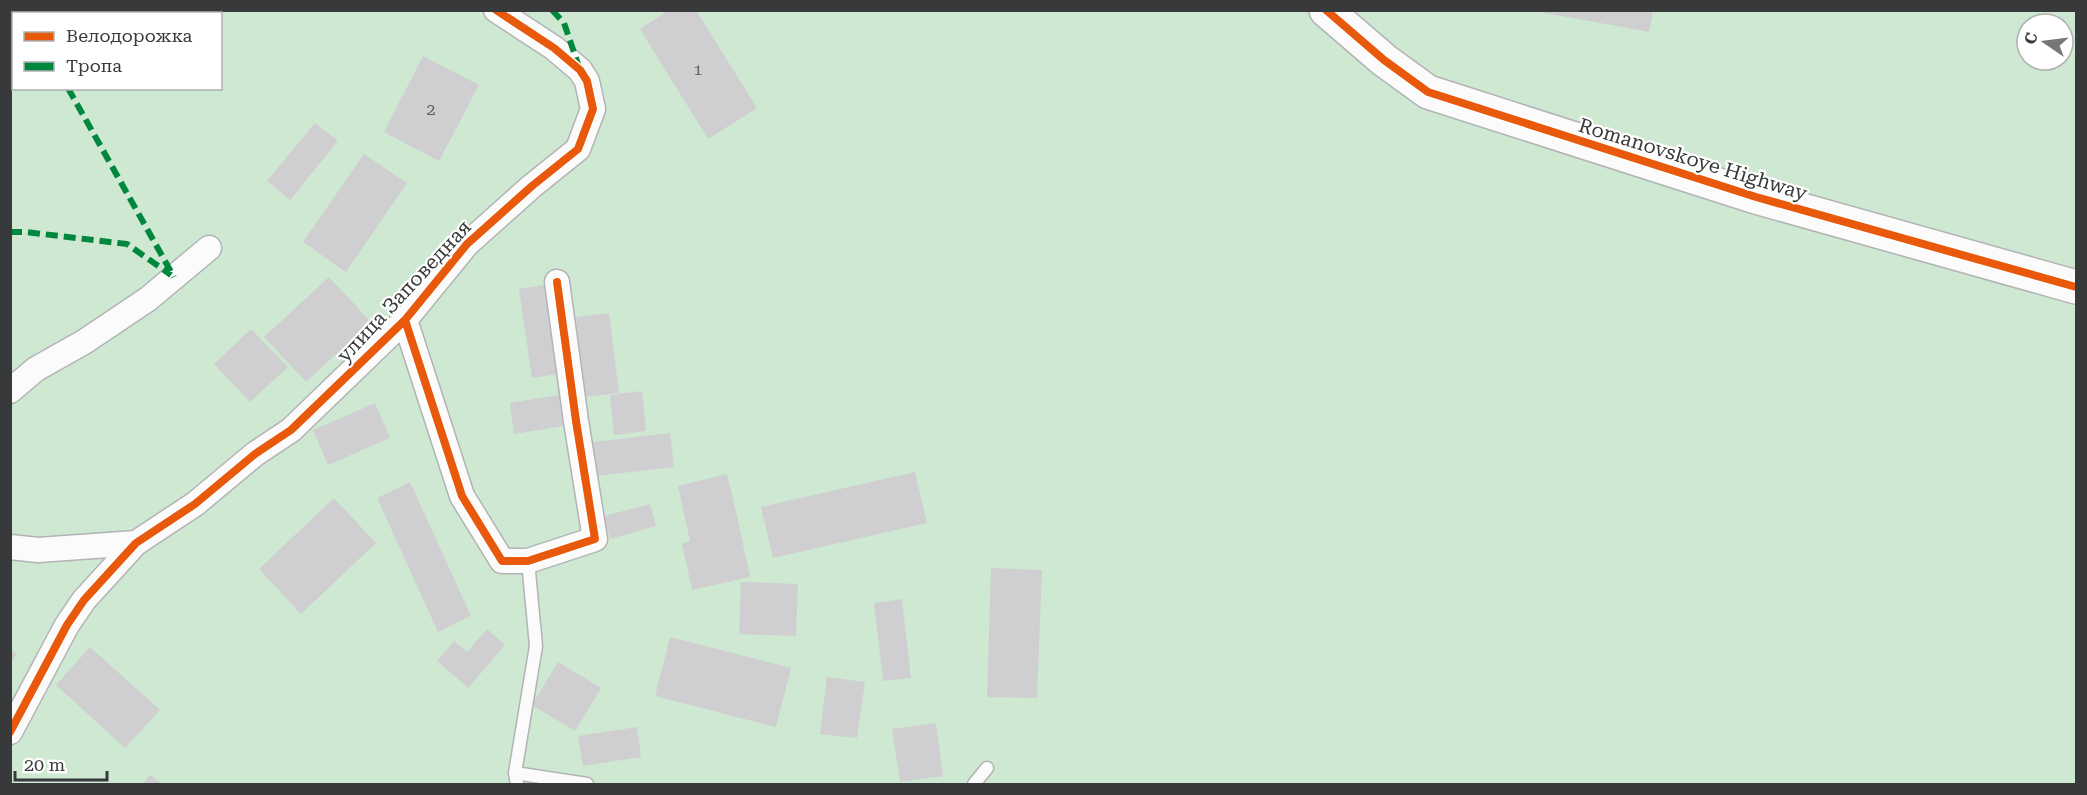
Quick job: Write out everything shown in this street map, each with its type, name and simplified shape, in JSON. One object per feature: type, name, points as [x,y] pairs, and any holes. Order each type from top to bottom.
[{"type":"street","name":"улица Заповедная","points":[[10,732],[67,625],[84,600],[136,543],[195,504],[255,454],[291,430],[405,320],[467,244],[532,186],[578,149],[593,109],[587,81],[580,70],[554,48],[496,10]]},
{"type":"street","name":"Romanovskoye Highway","points":[[1326,10],[1384,60],[1428,92],[1756,197],[2076,286]]},
{"type":"street","points":[[10,392],[36,369],[84,342],[148,299],[209,248]]},
{"type":"street","points":[[405,320],[462,496],[502,561],[528,561],[595,539],[557,282]]},
{"type":"street","points":[[10,547],[38,550],[136,543]]},
{"type":"lane","points":[[528,561],[536,646],[516,779],[587,784]]},
{"type":"lane","points":[[974,784],[987,768]]},
{"type":"green space","points":[[10,11],[2076,11],[2076,784],[11,784]]},
{"type":"building","points":[[669,10],[696,10],[757,108],[708,139],[640,29]]},
{"type":"building","points":[[1529,10],[1653,10],[1649,32]]},
{"type":"building","points":[[423,56],[479,85],[439,161],[384,132]]},
{"type":"building","points":[[315,123],[338,141],[290,200],[267,181]]},
{"type":"building","points":[[364,154],[407,183],[346,272],[303,242]]},
{"type":"building","points":[[329,277],[371,322],[306,382],[264,337]]},
{"type":"building","points":[[550,284],[563,373],[532,378],[519,289]]},
{"type":"building","points":[[609,313],[619,393],[585,397],[576,317]]},
{"type":"building","points":[[251,329],[288,367],[250,402],[214,364]]},
{"type":"building","points":[[642,391],[646,431],[614,435],[610,395]]},
{"type":"building","points":[[565,394],[569,425],[514,434],[510,403]]},
{"type":"building","points":[[375,403],[390,438],[328,465],[313,430]]},
{"type":"building","points":[[670,433],[674,467],[597,476],[593,442]]},
{"type":"building","points":[[915,472],[927,523],[773,558],[761,507]]},
{"type":"building","points":[[727,474],[740,529],[730,531],[740,530],[750,577],[692,590],[682,543],[690,541],[678,486]]},
{"type":"building","points":[[410,482],[471,616],[438,632],[377,498]]},
{"type":"building","points":[[334,498],[376,543],[301,614],[259,569]]},
{"type":"building","points":[[650,504],[656,526],[610,539],[604,516]]},
{"type":"building","points":[[991,568],[1042,570],[1037,698],[987,697]]},
{"type":"building","points":[[741,582],[798,584],[796,636],[739,634]]},
{"type":"building","points":[[902,599],[911,678],[883,681],[874,603]]},
{"type":"building","points":[[487,629],[505,645],[468,688],[437,661],[454,641],[467,652]]},
{"type":"building","points":[[670,637],[791,668],[776,727],[655,696]]},
{"type":"building","points":[[90,647],[160,710],[125,748],[56,685]]},
{"type":"building","points":[[10,650],[17,654],[10,664]]},
{"type":"building","points":[[558,662],[601,688],[575,731],[532,705]]},
{"type":"building","points":[[827,677],[865,682],[857,738],[820,734]]},
{"type":"building","points":[[936,723],[943,776],[900,782],[892,729]]},
{"type":"building","points":[[637,727],[641,757],[583,766],[578,736]]},
{"type":"building","points":[[150,775],[163,784],[143,784]]},
{"type":"marked path","points":[[552,10],[564,23],[579,67]]},
{"type":"marked path","points":[[69,90],[174,277]]},
{"type":"marked path","points":[[10,232],[127,244],[171,275]]},
{"type":"cycle path","points":[[10,732],[67,625],[84,600],[136,543],[195,504],[255,454],[291,430],[405,320],[467,244],[532,186],[578,149],[593,109],[587,81],[580,70],[554,48],[496,10]]},
{"type":"cycle path","points":[[1326,10],[1384,60],[1428,92],[1756,197],[2076,287]]},
{"type":"cycle path","points":[[405,320],[462,496],[502,561],[528,561],[595,539],[557,282]]}]
